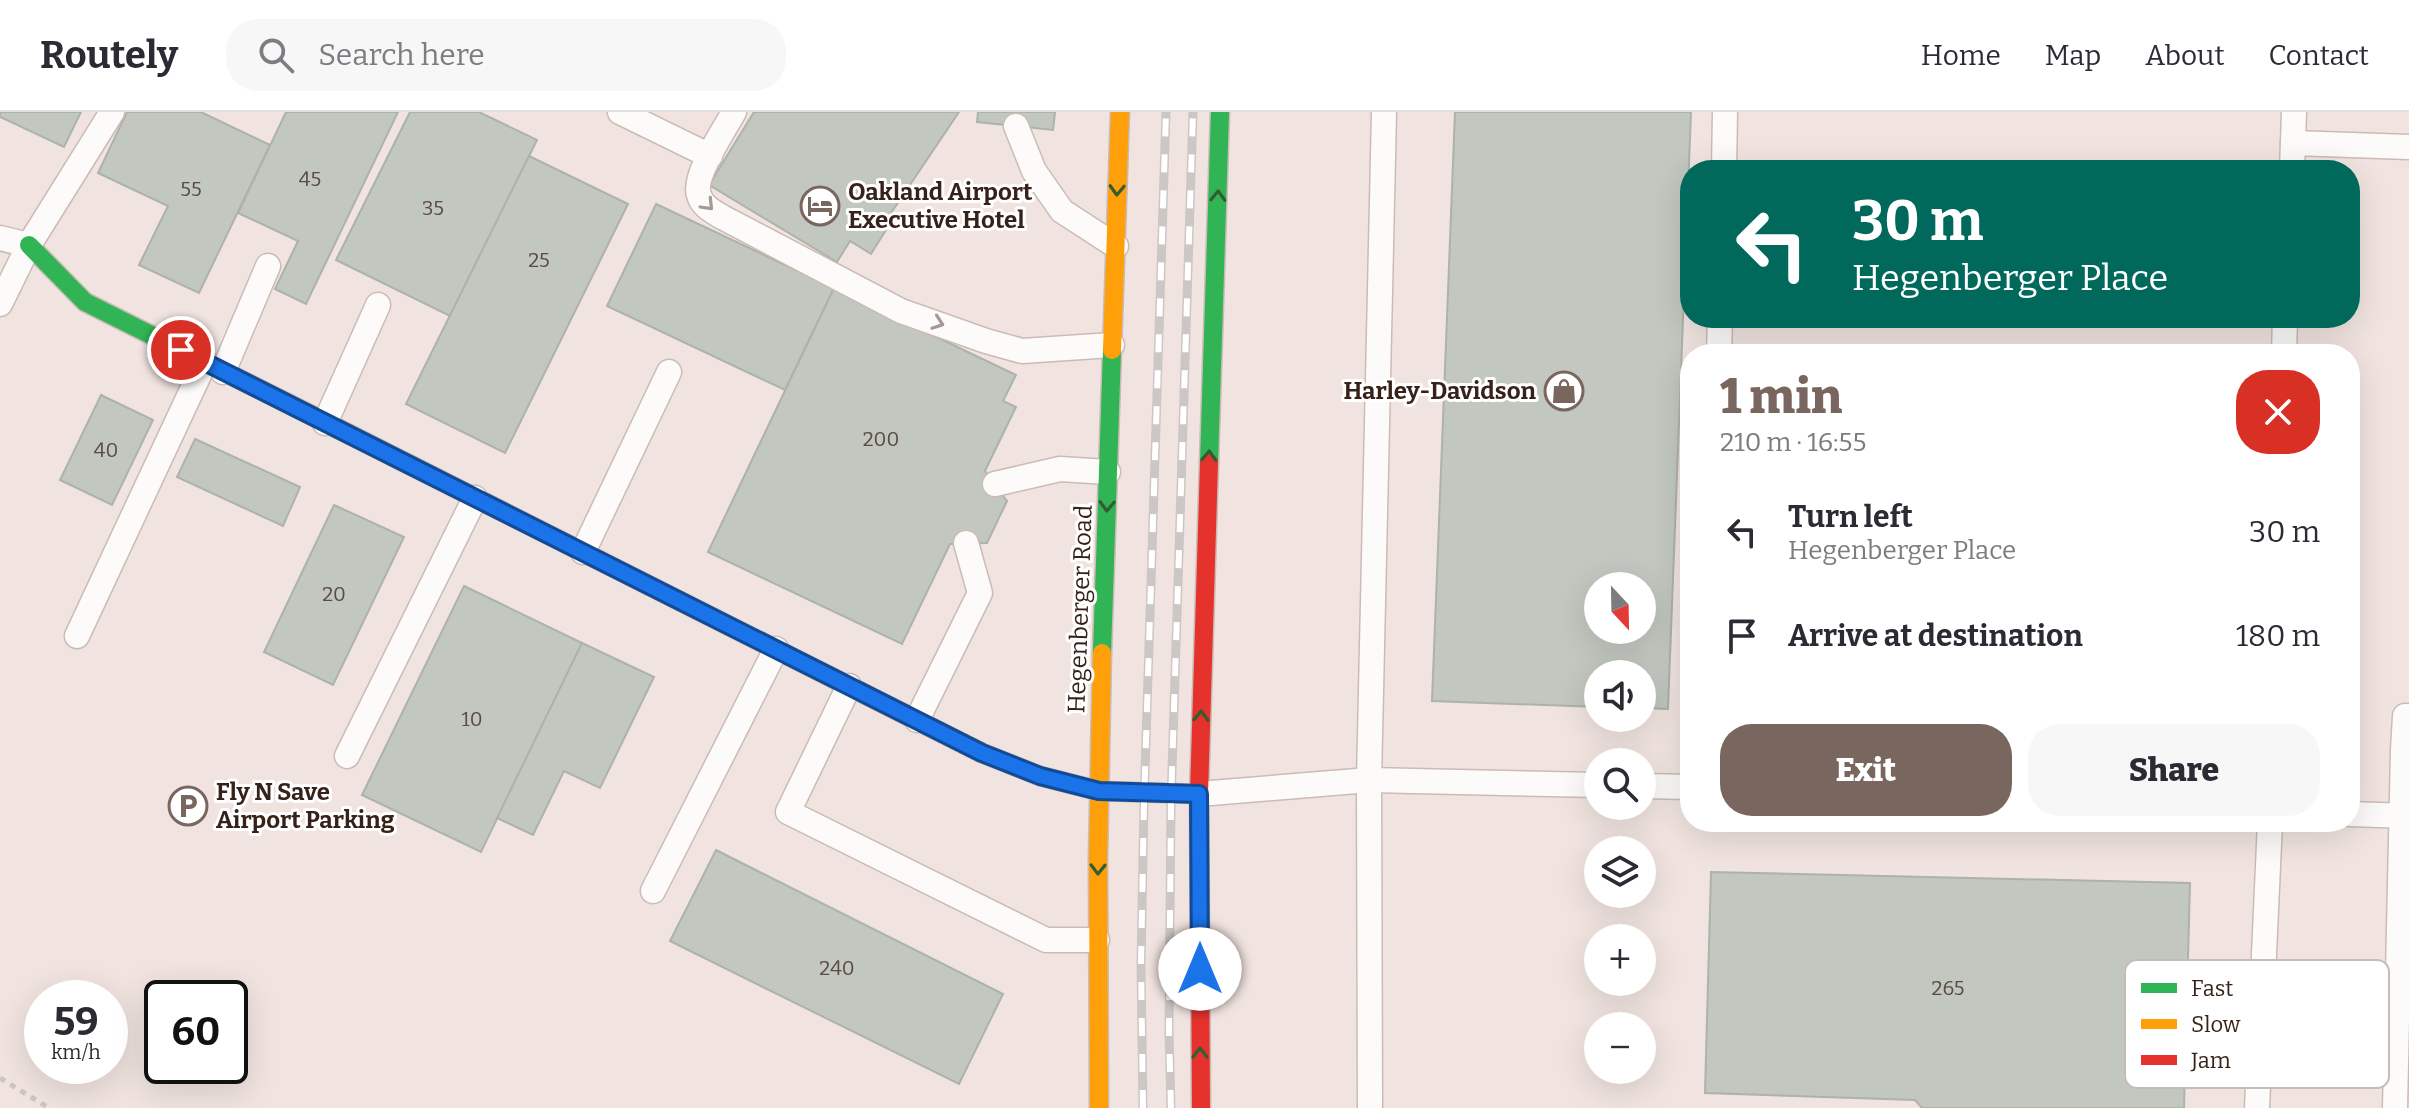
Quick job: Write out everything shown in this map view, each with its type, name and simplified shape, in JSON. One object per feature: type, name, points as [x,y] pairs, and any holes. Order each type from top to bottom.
[{"type":"main road","name":"Hegenberger Road","points":[[1099,1108],[1099,791],[1120,112]]},
{"type":"main road","points":[[1201,1108],[1199,794],[1220,114]]},
{"type":"main road","points":[[29,245],[85,302],[982,753],[1040,776],[1099,791],[1199,794]]},
{"type":"lane","points":[[0,304],[29,245],[112,112]]},
{"type":"lane","points":[[620,112],[710,156]]},
{"type":"lane","points":[[734,112],[700,175],[697,192],[705,207],[901,311],[1022,351],[1112,345]]},
{"type":"lane","points":[[1370,1108],[1369,780],[1384,112]]},
{"type":"lane","points":[[1724,160],[1725,112]]},
{"type":"lane","points":[[2292,160],[2294,112]]},
{"type":"lane","points":[[1016,126],[1034,171],[1062,211],[1116,246]]},
{"type":"lane","points":[[2293,143],[2409,147]]},
{"type":"lane","points":[[0,238],[29,245]]},
{"type":"lane","points":[[77,636],[268,266]]},
{"type":"lane","points":[[325,423],[378,305]]},
{"type":"lane","points":[[583,552],[669,372]]},
{"type":"lane","points":[[995,484],[1060,469],[1108,472]]},
{"type":"lane","points":[[347,756],[475,498]]},
{"type":"lane","points":[[917,720],[980,593],[966,543]]},
{"type":"lane","points":[[653,891],[776,649]]},
{"type":"lane","points":[[849,686],[788,812],[1046,940],[1097,940]]},
{"type":"lane","points":[[2395,1108],[2407,716]]},
{"type":"lane","points":[[1199,794],[1369,780],[1584,785]]},
{"type":"lane","points":[[1656,786],[1680,787]]},
{"type":"lane","points":[[2360,814],[2405,816]]},
{"type":"lane","points":[[2264,960],[2270,832]]},
{"type":"lane","points":[[2257,1108],[2258,1088]]},
{"type":"path","points":[[0,1078],[49,1108]]},
{"type":"building","points":[[0,112],[81,112],[64,147],[0,117]]},
{"type":"building","points":[[127,112],[201,112],[270,145],[199,293],[139,265],[168,206],[98,173]]},
{"type":"building","points":[[286,112],[398,112],[306,304],[275,289],[298,241],[238,213]]},
{"type":"building","points":[[410,112],[479,112],[537,140],[450,316],[336,260]]},
{"type":"building","name":"Oakland Airport Executive Hotel","points":[[754,112],[959,112],[881,228],[886,230],[871,254],[850,241],[837,262],[709,185]]},
{"type":"building","points":[[978,112],[1055,112],[1053,130],[977,122]]},
{"type":"building","points":[[1455,112],[1691,112],[1689,160],[1680,160],[1680,328],[1683,328],[1668,709],[1656,709],[1656,660],[1584,660],[1584,706],[1432,701]]},
{"type":"building","points":[[529,156],[628,204],[505,453],[406,404]]},
{"type":"building","points":[[656,204],[834,288],[785,390],[607,306]]},
{"type":"building","points":[[834,288],[1016,375],[1003,401],[1016,407],[985,471],[1007,501],[987,543],[950,544],[902,644],[708,552]]},
{"type":"building","points":[[101,395],[153,420],[112,505],[60,480]]},
{"type":"building","points":[[195,439],[300,487],[283,526],[177,477]]},
{"type":"building","points":[[334,505],[404,537],[333,685],[264,652]]},
{"type":"building","points":[[464,586],[582,643],[481,852],[362,795]]},
{"type":"building","points":[[582,643],[654,677],[600,788],[564,771],[533,835],[497,818]]},
{"type":"building","points":[[716,850],[1003,994],[959,1084],[670,941]]},
{"type":"building","points":[[1711,872],[2190,883],[2188,960],[2125,960],[2125,1088],[2185,1088],[2184,1108],[1922,1108],[1915,1100],[1705,1093]]},
{"type":"railway","points":[[1143,1108],[1141,964],[1144,803],[1166,112]]},
{"type":"railway","points":[[1171,1108],[1171,802],[1193,112]]},
{"type":"traffic: fast","points":[[1209,463],[1220,112]]},
{"type":"traffic: fast","points":[[29,245],[85,302],[319,419]]},
{"type":"traffic: fast","points":[[1102,653],[1112,350]]},
{"type":"traffic: slow","points":[[1112,350],[1120,112]]},
{"type":"traffic: slow","points":[[319,419],[779,651]]},
{"type":"traffic: slow","points":[[1099,1108],[1098,859],[1102,653]]},
{"type":"traffic: jam","points":[[1201,1108],[1199,794],[1209,463]]},
{"type":"traffic: jam","points":[[779,651],[982,753],[1040,776],[1099,791],[1199,794]]},
{"type":"place","name":"Oakland Airport Executive Hotel","points":[[820,206]]},
{"type":"place","name":"Harley-Davidson","points":[[1564,391]]},
{"type":"place","name":"Fly N Save Airport Parking","points":[[188,806]]},
{"type":"route","points":[[181,350],[982,753],[1040,776],[1099,791],[1199,794],[1200,969]]}]
